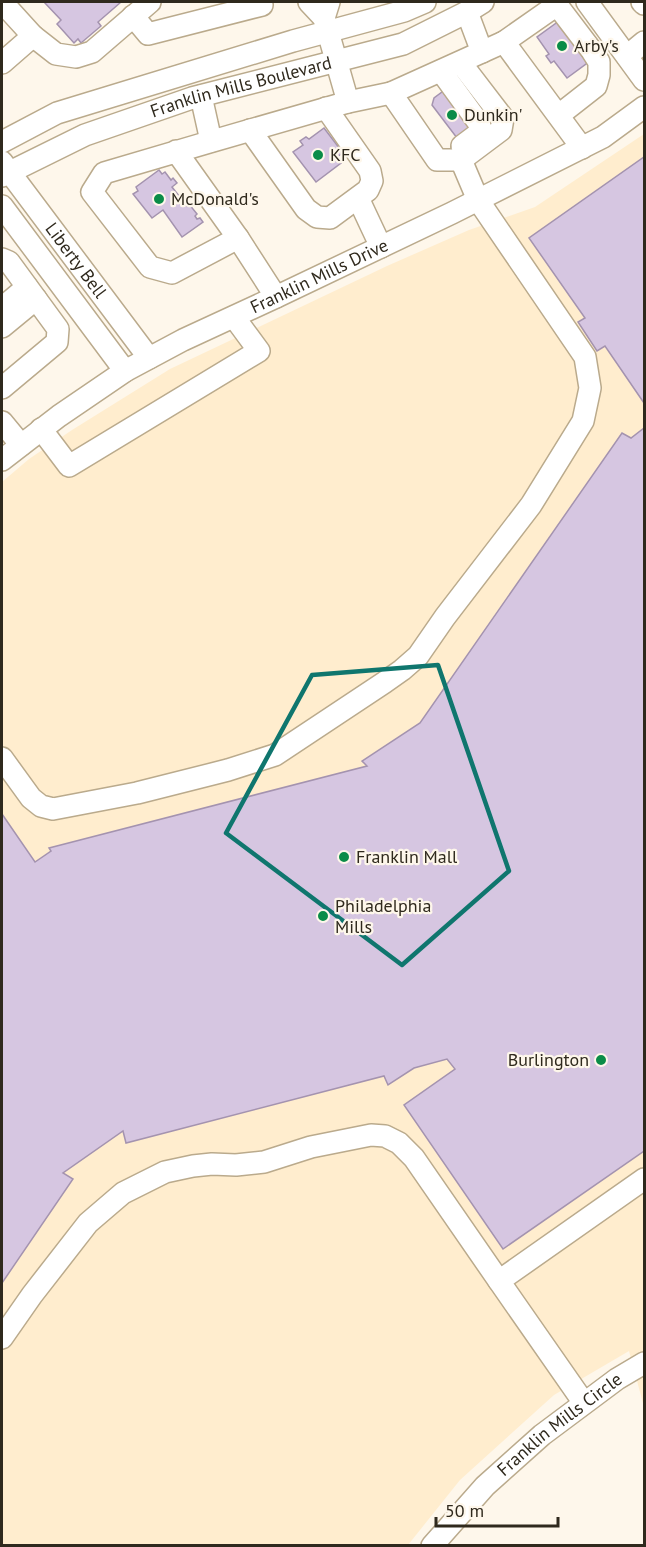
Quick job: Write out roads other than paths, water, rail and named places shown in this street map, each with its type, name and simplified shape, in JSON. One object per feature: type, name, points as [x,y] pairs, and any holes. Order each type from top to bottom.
[{"type":"street","points":[[2,2],[33,36],[56,54],[76,57],[92,52],[150,2]]},
{"type":"street","points":[[133,16],[148,34],[262,5],[261,2]]},
{"type":"street","points":[[309,2],[327,17],[336,61],[348,102]]},
{"type":"street","name":"Franklin Mills Boulevard","points":[[2,142],[57,113],[183,74],[327,17],[404,11],[424,2]]},
{"type":"street","points":[[587,2],[645,80]]},
{"type":"street","points":[[238,238],[172,273],[150,267],[92,192],[104,172],[326,108],[391,93],[504,42],[557,4],[599,62],[596,86],[559,115]]},
{"type":"street","points":[[475,7],[482,52]]},
{"type":"street","name":"Franklin Mills Boulevard","points":[[4,170],[85,135],[201,96],[403,44],[475,7]]},
{"type":"street","points":[[2,63],[33,36]]},
{"type":"street","points":[[504,42],[582,148]]},
{"type":"street","points":[[627,56],[645,42]]},
{"type":"street","points":[[391,93],[437,160],[461,160],[501,130],[503,118],[460,62]]},
{"type":"street","points":[[432,153],[462,146],[481,129],[441,71]]},
{"type":"street","points":[[201,96],[211,141]]},
{"type":"street","name":"Franklin Mills Drive","points":[[2,460],[41,429],[125,370],[582,148],[603,137],[645,107]]},
{"type":"street","points":[[250,130],[306,209],[317,217],[330,218],[368,190],[372,181],[370,171],[326,108]]},
{"type":"street","points":[[176,151],[238,238],[276,297]]},
{"type":"street","points":[[2,758],[31,798],[41,806],[53,809],[138,793],[228,771],[275,755],[385,682],[418,656],[531,505],[583,421],[590,388],[585,357],[478,200],[461,160]]},
{"type":"street","name":"Liberty Bell","points":[[4,170],[149,358]]},
{"type":"street","points":[[358,198],[381,247]]},
{"type":"street","name":"Liberty Bell","points":[[2,206],[125,370]]},
{"type":"street","points":[[2,259],[9,262],[58,329],[57,342],[2,388]]},
{"type":"street","points":[[2,308],[32,293]]},
{"type":"street","points":[[2,327],[32,293]]},
{"type":"street","points":[[41,429],[69,466],[259,351],[234,316]]},
{"type":"street","points":[[2,422],[21,445]]},
{"type":"street","points":[[2,1338],[88,1223],[123,1193],[165,1172],[193,1166],[264,1162],[310,1147],[371,1135],[385,1136],[399,1143],[414,1158],[584,1403]]},
{"type":"street","points":[[499,1281],[645,1179]]},
{"type":"street","name":"Franklin Mills Circle","points":[[432,1545],[485,1486],[542,1435],[617,1379],[645,1363]]},
{"type":"place","name":"Arby's","points":[[562,46]]},
{"type":"place","name":"Dunkin'","points":[[452,115]]},
{"type":"place","name":"KFC","points":[[318,155]]},
{"type":"place","name":"McDonald's","points":[[159,199]]},
{"type":"place","name":"Franklin Mall","points":[[344,857]]},
{"type":"place","name":"Philadelphia Mills","points":[[323,916]]},
{"type":"place","name":"Burlington","points":[[601,1060]]}]
